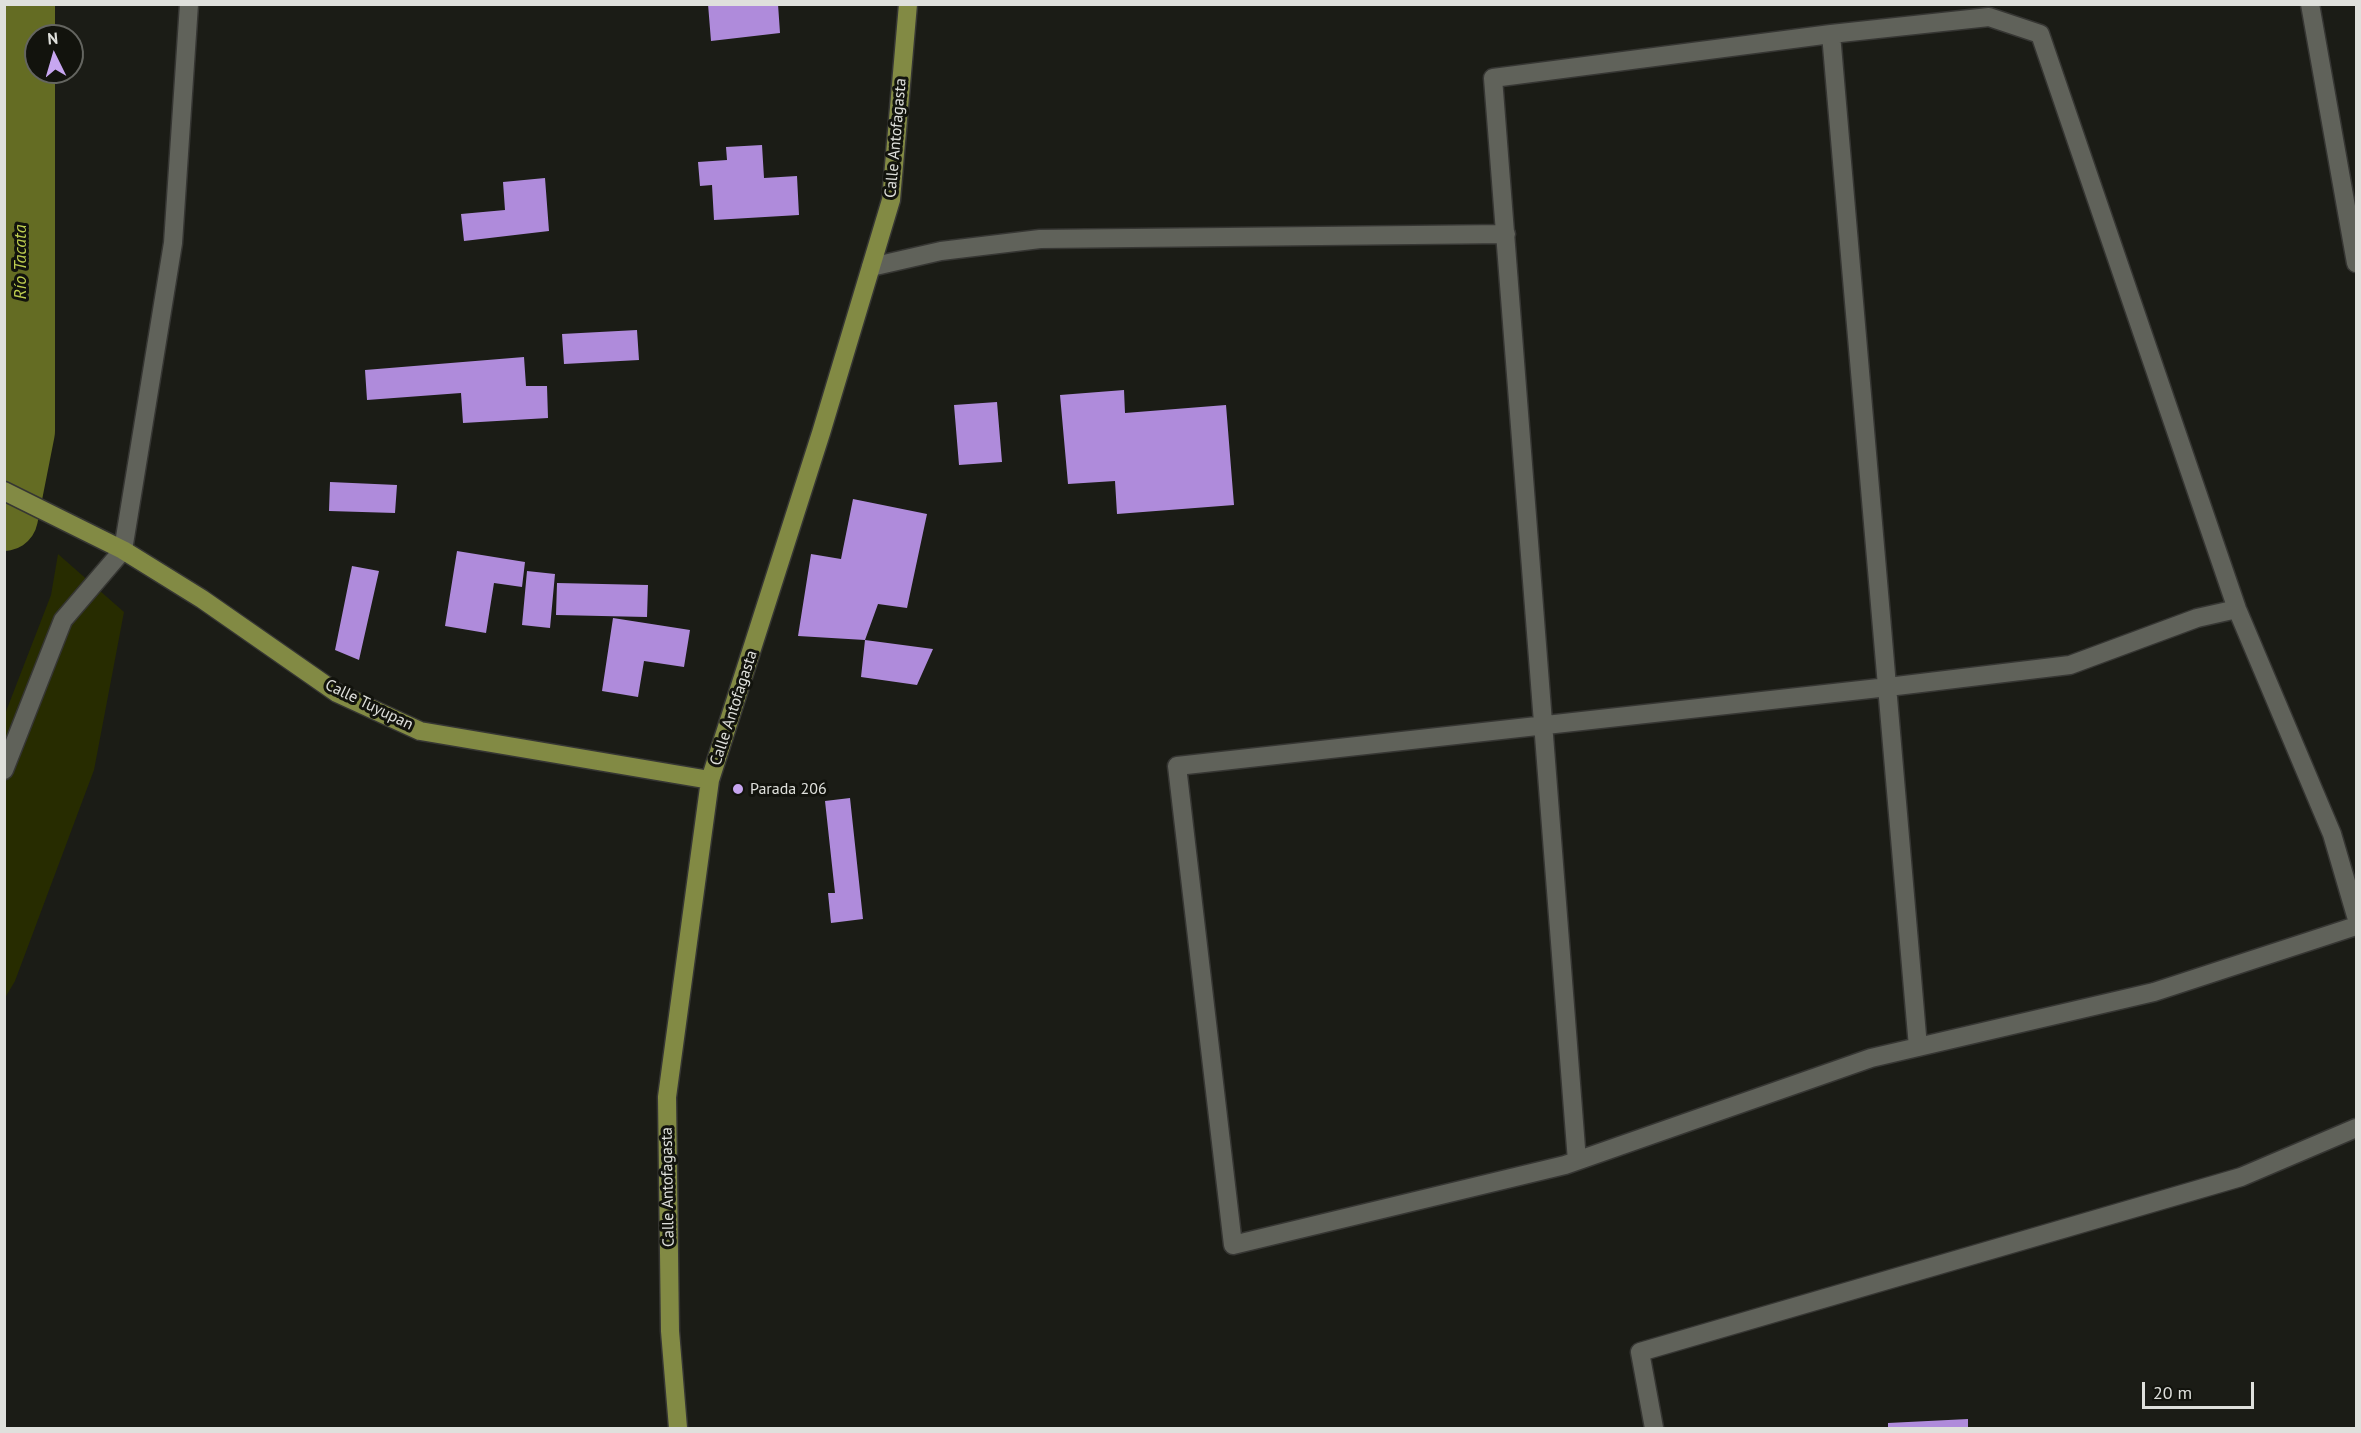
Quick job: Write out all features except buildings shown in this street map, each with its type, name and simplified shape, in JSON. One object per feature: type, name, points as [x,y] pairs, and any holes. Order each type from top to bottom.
[{"type":"main road","name":"Calle Antofagasta","points":[[678,1428],[670,1331],[667,1097],[710,780],[821,433],[891,200],[908,4]]},
{"type":"main road","name":"Calle Tuyupan","points":[[4,490],[68,520],[123,550],[202,599],[337,693],[420,731],[710,780]]},
{"type":"street","points":[[4,770],[63,620],[123,550],[173,243],[189,4]]},
{"type":"street","points":[[2310,4],[2356,263]]},
{"type":"street","points":[[1577,1161],[1493,78],[1831,34],[1989,17],[2040,33],[2237,609],[2332,834],[2356,916]]},
{"type":"street","points":[[1831,34],[1918,1047]]},
{"type":"street","points":[[871,267],[941,250],[1040,239],[1506,234]]},
{"type":"street","points":[[2237,609],[2197,618],[2070,665],[1177,766],[1233,1245],[1577,1161],[1871,1058],[2154,992],[2356,926]]},
{"type":"street","points":[[1654,1428],[1640,1352],[2241,1178],[2356,1128]]},
{"type":"green space","points":[[58,554],[124,612],[94,770],[15,981],[5,998],[5,714],[51,595]]},
{"type":"waterway","name":"Río Tacata","points":[[4,517],[21,431],[21,4]]},
{"type":"place","name":"Parada 206","points":[[738,789]]}]
